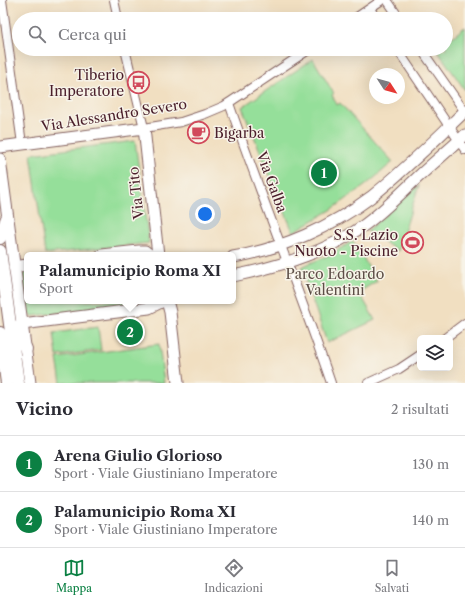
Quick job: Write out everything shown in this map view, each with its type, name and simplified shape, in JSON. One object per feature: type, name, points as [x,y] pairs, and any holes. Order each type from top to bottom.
[{"type":"main road","points":[[0,238],[7,218]]},
{"type":"main road","points":[[0,251],[18,383]]},
{"type":"main road","points":[[9,319],[26,349]]},
{"type":"main road","points":[[0,333],[7,383]]},
{"type":"street","points":[[2,0],[22,144]]},
{"type":"street","points":[[114,0],[117,12]]},
{"type":"street","points":[[365,12],[382,0]]},
{"type":"street","points":[[387,0],[395,12]]},
{"type":"street","points":[[127,56],[144,128]]},
{"type":"street","name":"Via Alessandro Severo","points":[[0,147],[144,128],[187,120],[229,103],[300,56]]},
{"type":"street","points":[[236,275],[288,262],[324,248],[362,226],[463,142],[402,56]]},
{"type":"street","points":[[236,256],[281,245],[317,230],[365,201],[404,168],[465,111],[426,56]]},
{"type":"street","name":"Via Galba","points":[[229,103],[331,383]]},
{"type":"street","name":"Via Tito","points":[[144,128],[158,252]]},
{"type":"street","points":[[0,159],[30,383]]},
{"type":"street","points":[[124,252],[139,250],[146,252]]},
{"type":"street","points":[[14,266],[24,265]]},
{"type":"street","points":[[22,324],[149,308],[157,304]]},
{"type":"street","points":[[168,304],[178,383]]},
{"type":"street","points":[[449,335],[465,323]]},
{"type":"street","points":[[368,383],[398,369],[417,357]]},
{"type":"green space","points":[[465,27],[465,90],[441,56],[453,56],[453,36]]},
{"type":"green space","points":[[313,59],[334,93],[332,95],[337,105],[340,103],[393,162],[366,185],[331,210],[293,232],[242,107]]},
{"type":"green space","points":[[135,141],[149,243],[64,252],[45,252],[31,154]]},
{"type":"green space","points":[[419,185],[398,251],[367,231]]},
{"type":"green space","name":"Parco Edoardo Valentini","points":[[353,241],[377,281],[359,292],[375,320],[327,343],[301,267],[329,255]]},
{"type":"green space","points":[[24,271],[24,298],[21,276]]},
{"type":"green space","points":[[25,304],[128,304],[33,316],[26,312]]},
{"type":"green space","points":[[98,327],[101,350],[57,356],[54,333]]},
{"type":"green space","points":[[159,344],[164,383],[61,383],[57,358]]},
{"type":"place","name":"Tiberio Imperatore","points":[[139,83]]},
{"type":"place","name":"Bigarba","points":[[198,133]]},
{"type":"place","name":"Arena Giulio Glorioso","points":[[324,173]]},
{"type":"place","name":"S.S. Lazio Nuoto - Piscine","points":[[413,243]]},
{"type":"place","name":"Palamunicipio Roma XI","points":[[130,332]]}]
